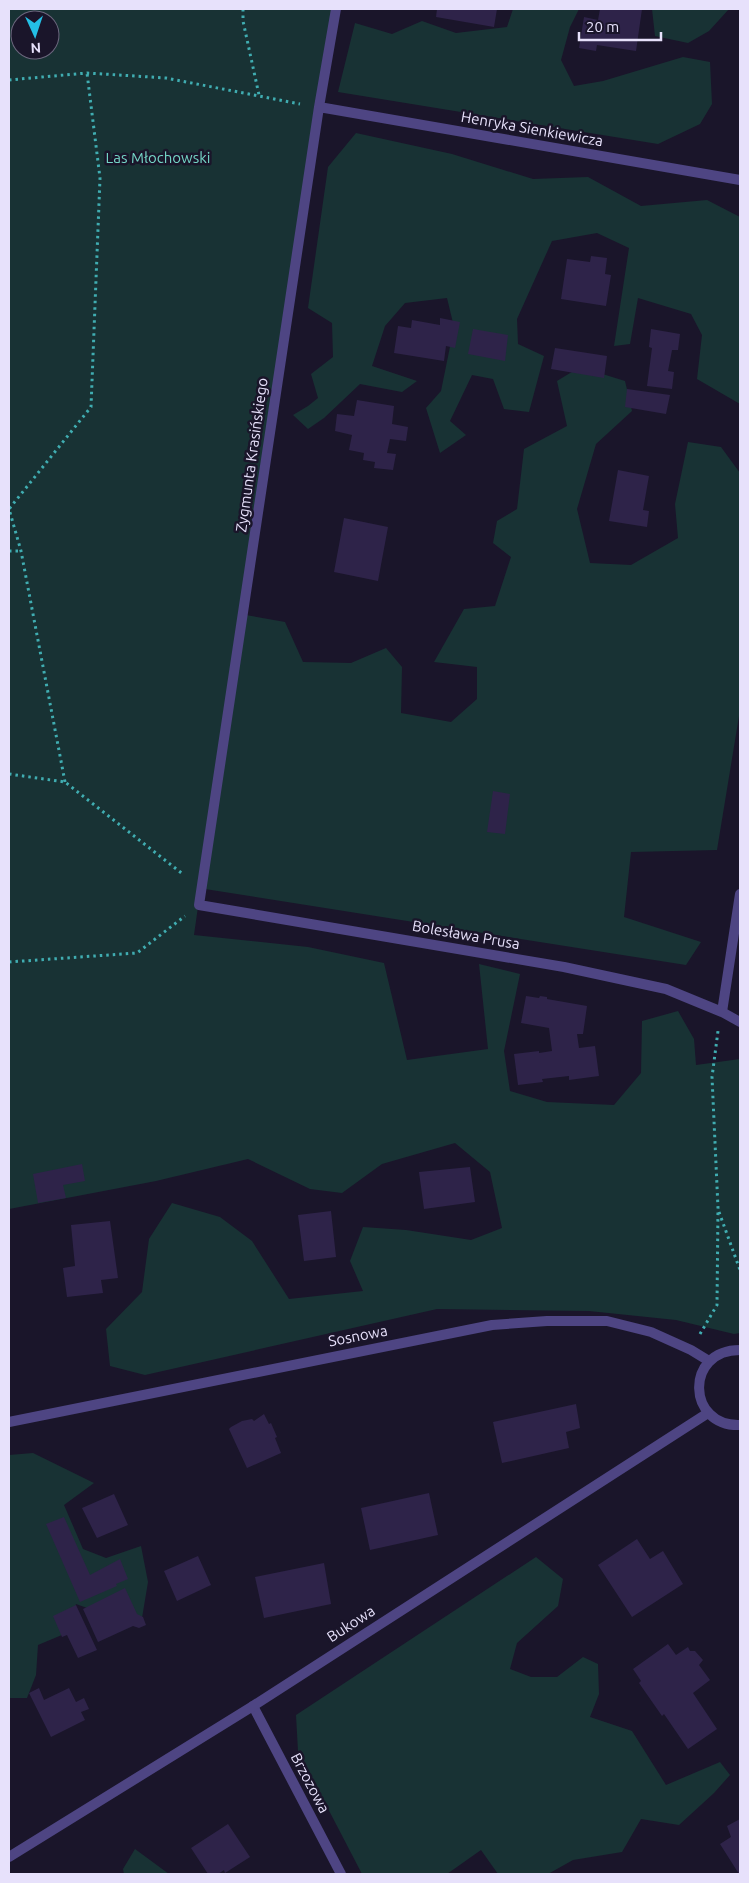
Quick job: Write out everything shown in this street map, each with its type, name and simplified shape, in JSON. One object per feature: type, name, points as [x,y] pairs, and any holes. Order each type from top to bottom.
[{"type":"street","name":"Zygmunta Krasińskiego","points":[[199,905],[319,107],[336,9]]},
{"type":"street","name":"Henryka Sienkiewicza","points":[[319,107],[740,180]]},
{"type":"street","points":[[722,1012],[740,894]]},
{"type":"street","name":"Bolesława Prusa","points":[[199,905],[564,967],[666,989],[722,1012],[740,1022]]},
{"type":"street","name":"Sosnowa","points":[[9,1422],[492,1325],[547,1321],[607,1321],[651,1332],[690,1350],[709,1362]]},
{"type":"street","points":[[740,1350],[721,1353],[709,1362],[702,1372],[700,1385],[701,1401],[708,1413],[722,1422],[740,1425]]},
{"type":"street","name":"Bukowa","points":[[9,1857],[253,1706],[708,1413]]},
{"type":"street","name":"Brzozowa","points":[[253,1706],[341,1874]]},
{"type":"path","points":[[243,9],[243,21],[259,95]]},
{"type":"path","points":[[65,782],[21,551],[9,509],[91,407],[100,178],[87,73]]},
{"type":"path","points":[[9,80],[87,73],[166,78],[319,107]]},
{"type":"path","points":[[9,552],[21,551]]},
{"type":"path","points":[[9,774],[65,782],[202,889]]},
{"type":"path","points":[[9,962],[137,953],[199,905]]},
{"type":"path","points":[[690,1350],[717,1305],[718,1208],[712,1076],[722,1012]]},
{"type":"path","points":[[718,1208],[740,1270]]},
{"type":"green space","name":"Las Młochowski","points":[[9,9],[336,9],[240,614],[285,622],[303,662],[351,663],[386,648],[402,667],[401,713],[451,722],[477,699],[477,667],[434,662],[464,609],[495,606],[511,557],[493,543],[497,521],[517,509],[524,449],[567,426],[557,381],[580,367],[625,381],[632,411],[596,444],[577,509],[590,563],[631,565],[678,538],[675,504],[688,442],[721,447],[740,473],[740,710],[717,850],[631,852],[624,917],[701,942],[686,965],[205,889],[233,658],[194,935],[308,947],[384,963],[407,1060],[488,1049],[479,964],[520,974],[504,1051],[510,1091],[547,1102],[614,1105],[641,1073],[642,1021],[678,1011],[694,1039],[696,1065],[740,1059],[740,1333],[734,1334],[676,1320],[589,1311],[437,1309],[145,1375],[110,1366],[106,1329],[142,1292],[149,1239],[172,1203],[220,1217],[252,1241],[289,1299],[363,1291],[350,1261],[363,1227],[406,1230],[471,1240],[502,1228],[490,1172],[455,1143],[382,1164],[342,1193],[310,1189],[248,1159],[156,1181],[9,1209]]},
{"type":"green space","points":[[513,9],[579,9],[570,27],[561,60],[574,86],[603,81],[683,57],[710,62],[712,104],[700,124],[658,144],[338,92],[355,23],[392,34],[422,21],[456,33],[507,27]]},
{"type":"green space","points":[[652,9],[729,9],[709,31],[688,43],[655,36]]},
{"type":"green space","points":[[356,133],[452,154],[533,179],[588,177],[641,206],[707,200],[740,217],[740,404],[697,379],[702,335],[691,314],[638,298],[630,344],[614,346],[629,248],[597,233],[552,241],[517,319],[518,344],[544,356],[529,412],[504,409],[493,379],[472,375],[450,421],[466,435],[440,453],[426,408],[441,391],[454,327],[447,298],[405,303],[385,326],[372,366],[417,381],[402,392],[360,384],[324,418],[308,429],[293,415],[318,398],[311,374],[333,357],[332,323],[308,308],[328,167]]},
{"type":"green space","points":[[33,1453],[94,1483],[64,1505],[83,1549],[106,1558],[141,1546],[148,1582],[142,1618],[101,1613],[76,1604],[69,1632],[38,1645],[36,1675],[27,1698],[9,1698],[9,1455]]},
{"type":"green space","points":[[536,1557],[563,1579],[558,1606],[517,1643],[510,1669],[531,1677],[557,1677],[583,1657],[598,1664],[599,1694],[590,1717],[632,1731],[666,1785],[720,1762],[730,1775],[714,1793],[679,1825],[641,1819],[622,1852],[573,1860],[548,1874],[498,1874],[481,1850],[447,1874],[362,1874],[298,1751],[296,1715]]},
{"type":"green space","points":[[135,1849],[169,1874],[124,1874],[123,1869]]},
{"type":"building","points":[[437,9],[497,9],[494,27],[436,17]]},
{"type":"building","points":[[600,9],[642,9],[636,51],[597,45],[596,51],[579,48],[584,17],[598,20]]},
{"type":"building","points":[[591,256],[607,258],[605,274],[611,275],[606,306],[561,299],[567,259],[590,262]]},
{"type":"building","points":[[440,318],[460,322],[455,348],[446,346],[444,361],[394,353],[398,326],[411,328],[412,320],[440,325]]},
{"type":"building","points":[[473,329],[508,335],[505,361],[468,354]]},
{"type":"building","points":[[651,329],[680,334],[678,350],[672,350],[668,371],[674,372],[672,389],[647,386],[652,348],[649,347]]},
{"type":"building","points":[[555,348],[607,356],[604,378],[551,369]]},
{"type":"building","points":[[627,389],[670,395],[666,414],[625,407]]},
{"type":"building","points":[[357,400],[394,406],[392,424],[408,427],[406,441],[390,439],[387,453],[396,454],[393,470],[374,468],[375,462],[363,460],[364,453],[349,450],[352,435],[335,431],[337,414],[354,416]]},
{"type":"building","points":[[618,470],[649,476],[643,510],[649,511],[647,527],[609,521]]},
{"type":"building","points":[[344,518],[388,527],[378,581],[334,572]]},
{"type":"building","points":[[493,791],[510,794],[505,834],[487,832]]},
{"type":"building","points":[[526,996],[547,997],[547,999],[587,1006],[583,1034],[577,1034],[579,1048],[595,1046],[599,1076],[569,1080],[569,1076],[542,1079],[543,1082],[518,1085],[514,1054],[552,1051],[549,1028],[521,1023]]},
{"type":"building","points":[[82,1164],[85,1181],[63,1185],[66,1198],[38,1203],[33,1174]]},
{"type":"building","points":[[470,1167],[475,1202],[424,1209],[419,1172]]},
{"type":"building","points":[[331,1211],[336,1257],[304,1261],[298,1215]]},
{"type":"building","points":[[110,1221],[118,1278],[101,1280],[103,1293],[67,1297],[63,1268],[75,1266],[71,1225]]},
{"type":"building","points":[[576,1404],[580,1428],[566,1432],[569,1448],[502,1463],[493,1422]]},
{"type":"building","points":[[264,1414],[269,1424],[271,1423],[281,1453],[247,1468],[229,1429],[242,1421],[252,1419],[254,1421]]},
{"type":"building","points":[[429,1493],[438,1535],[370,1550],[361,1508]]},
{"type":"building","points":[[114,1494],[128,1525],[97,1538],[82,1508]]},
{"type":"building","points":[[64,1517],[90,1575],[120,1559],[128,1579],[116,1584],[117,1586],[80,1602],[46,1524]]},
{"type":"building","points":[[637,1539],[650,1559],[663,1551],[683,1584],[632,1617],[598,1565]]},
{"type":"building","points":[[198,1556],[211,1585],[177,1601],[164,1571]]},
{"type":"building","points":[[324,1563],[331,1604],[264,1618],[255,1577]]},
{"type":"building","points":[[125,1588],[137,1614],[143,1617],[146,1625],[139,1628],[133,1626],[98,1642],[83,1609]]},
{"type":"building","points":[[76,1605],[97,1650],[78,1658],[67,1635],[62,1637],[53,1616]]},
{"type":"building","points":[[668,1644],[676,1655],[688,1647],[690,1651],[695,1651],[703,1660],[699,1665],[710,1680],[693,1693],[717,1729],[688,1749],[664,1714],[662,1716],[639,1683],[641,1681],[633,1669]]},
{"type":"building","points":[[39,1688],[44,1700],[69,1688],[76,1702],[84,1698],[89,1709],[81,1712],[85,1720],[51,1737],[29,1693]]},
{"type":"building","points":[[740,1819],[739,1874],[720,1844],[731,1837],[727,1826]]},
{"type":"building","points":[[228,1824],[250,1857],[225,1873],[224,1870],[218,1874],[208,1874],[191,1848]]}]
